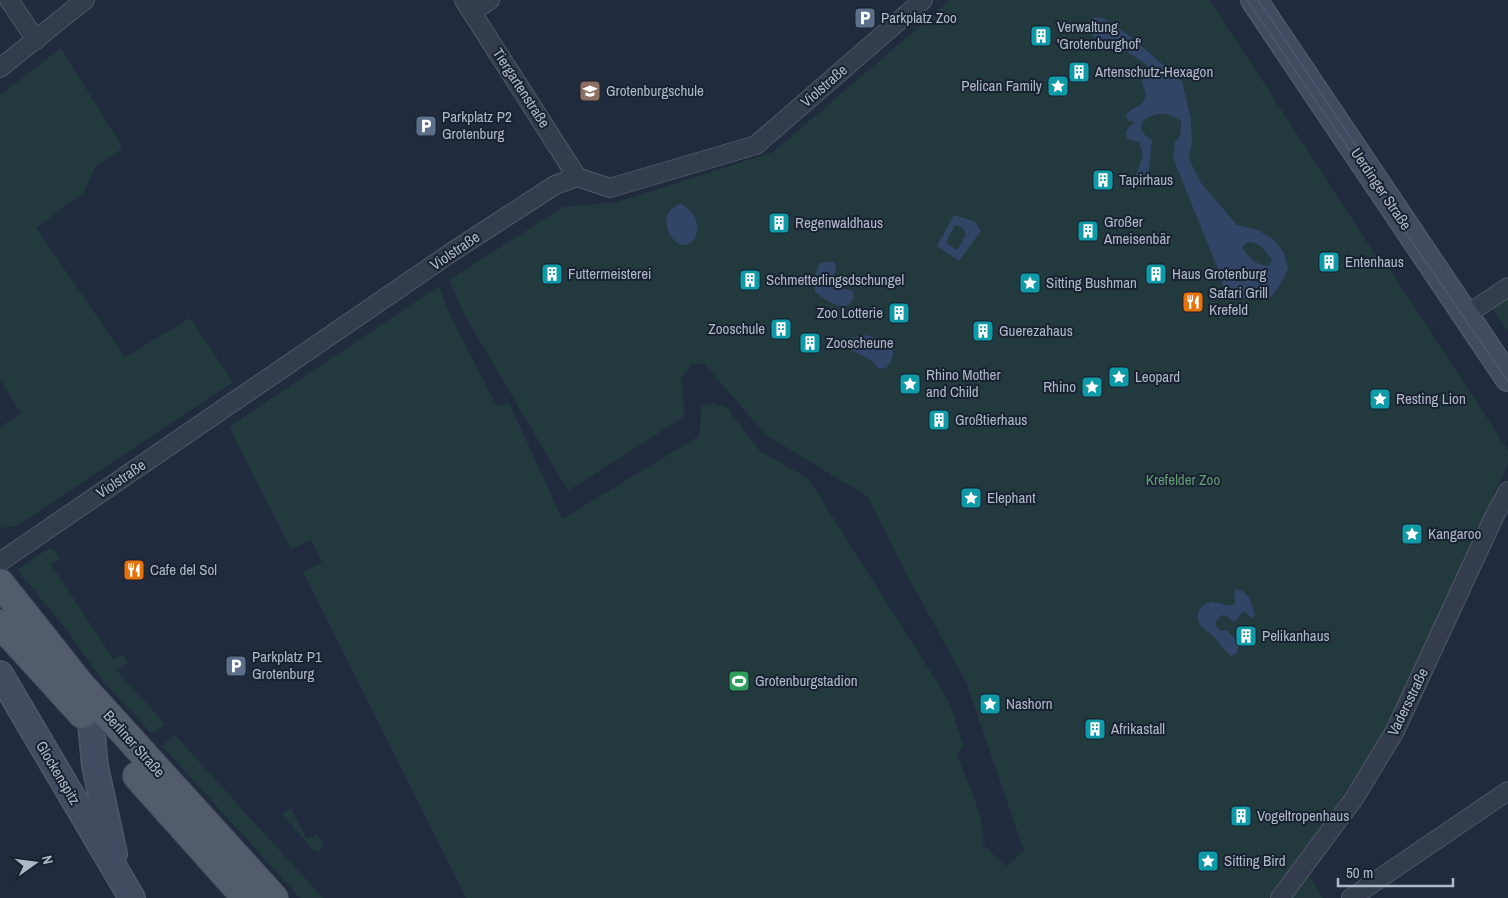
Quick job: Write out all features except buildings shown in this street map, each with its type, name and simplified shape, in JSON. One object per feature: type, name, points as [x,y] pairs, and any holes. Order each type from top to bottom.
[{"type":"main road","name":"Uerdinger Straße","points":[[1254,0],[1508,378]]},
{"type":"main road","name":"Berliner Straße","points":[[0,584],[80,684],[274,898]]},
{"type":"main road","name":"Berliner Straße","points":[[0,624],[246,898]]},
{"type":"main road","name":"Glockenspitz","points":[[0,674],[60,779],[132,898]]},
{"type":"main road","name":"Glockenspitz","points":[[80,684],[91,724],[95,766],[117,871]]},
{"type":"street","points":[[9,0],[36,40]]},
{"type":"street","points":[[0,68],[85,0]]},
{"type":"street","points":[[468,6],[490,0]]},
{"type":"street","name":"Violstraße","points":[[0,562],[452,252],[555,185],[577,177],[610,188],[756,145],[923,0]]},
{"type":"street","name":"Tiergartenstraße","points":[[468,6],[577,177]]},
{"type":"street","points":[[1466,316],[1508,287]]},
{"type":"street","name":"Vadersstraße","points":[[1280,898],[1353,800],[1395,731],[1508,490]]},
{"type":"street","points":[[1351,898],[1508,791]]},
{"type":"green space","name":"Krefelder Zoo","points":[[950,0],[1210,0],[1380,262],[1385,262],[1508,450],[1508,464],[1391,722],[1308,848],[1269,898],[466,898],[303,572],[322,562],[311,540],[291,549],[229,427],[439,286],[452,319],[497,406],[509,402],[562,519],[699,436],[701,406],[714,403],[727,408],[760,451],[808,478],[949,701],[963,745],[957,755],[979,812],[982,824],[983,845],[1006,866],[1024,851],[966,682],[908,577],[868,497],[766,435],[704,364],[692,364],[681,379],[685,416],[568,491],[464,314],[449,280],[563,207],[617,202],[773,152]]},
{"type":"green space","points":[[61,48],[123,148],[96,166],[83,193],[36,228],[125,357],[190,318],[233,382],[17,526],[0,528],[0,427],[21,413],[0,380],[0,95]]},
{"type":"green space","points":[[1508,296],[1508,331],[1491,307]]},
{"type":"green space","points":[[49,548],[60,558],[51,564],[114,660],[123,654],[128,662],[117,671],[165,724],[152,734],[101,679],[67,630],[17,570]]},
{"type":"green space","points":[[175,735],[323,898],[300,898],[162,746]]},
{"type":"green space","points":[[291,808],[307,839],[317,834],[323,844],[321,850],[317,852],[311,848],[282,814]]},
{"type":"green space","points":[[1306,871],[1323,898],[1285,898]]},
{"type":"water","points":[[1094,17],[1104,18],[1131,37],[1182,81],[1191,120],[1192,143],[1189,159],[1201,183],[1237,225],[1258,230],[1274,240],[1284,253],[1288,268],[1283,280],[1272,296],[1266,300],[1226,298],[1220,274],[1173,158],[1175,142],[1181,134],[1181,121],[1170,115],[1163,114],[1144,120],[1141,129],[1152,140],[1147,186],[1137,187],[1133,184],[1143,155],[1139,142],[1127,138],[1126,132],[1129,126],[1134,124],[1133,121],[1128,121],[1126,116],[1130,110],[1144,100],[1146,94],[1142,73],[1147,65],[1129,53],[1095,38],[1090,32],[1089,24]],"holes":[[[1252,242],[1262,247],[1272,259],[1269,266],[1253,260],[1242,247],[1246,243]]]},
{"type":"water","points":[[681,204],[693,214],[697,224],[697,234],[688,244],[681,244],[675,240],[670,234],[667,225],[667,216],[671,209]]},
{"type":"water","points":[[954,215],[974,221],[981,231],[959,261],[937,246]],"holes":[[[955,225],[963,228],[966,235],[957,250],[946,243]]]},
{"type":"water","points":[[833,261],[836,265],[835,283],[840,288],[851,290],[854,295],[851,302],[847,305],[842,306],[831,303],[815,292],[815,277],[820,263]]},
{"type":"water","points":[[862,335],[877,338],[889,344],[893,355],[886,368],[879,369],[871,360],[851,350],[849,343],[852,338]]},
{"type":"water","points":[[1236,589],[1241,590],[1247,595],[1255,615],[1252,618],[1244,611],[1234,622],[1223,615],[1216,622],[1217,628],[1221,631],[1227,630],[1239,644],[1237,653],[1231,656],[1200,625],[1198,614],[1203,605],[1207,603],[1214,602],[1234,605],[1234,591]]},
{"type":"tram line","points":[[1247,0],[1508,382]]},
{"type":"tram line","points":[[1258,0],[1402,214]]},
{"type":"place","name":"Parkplatz Zoo","points":[[865,18]]},
{"type":"place","name":"Verwaltung 'Grotenburghof'","points":[[1041,36]]},
{"type":"place","name":"Artenschutz-Hexagon","points":[[1079,72]]},
{"type":"place","name":"Pelican Family","points":[[1058,86]]},
{"type":"place","name":"Grotenburgschule","points":[[590,91]]},
{"type":"place","name":"Parkplatz P2 Grotenburg","points":[[426,126]]},
{"type":"place","name":"Tapirhaus","points":[[1103,180]]},
{"type":"place","name":"Regenwaldhaus","points":[[779,223]]},
{"type":"place","name":"Großer Ameisenbär","points":[[1088,231]]},
{"type":"place","name":"Entenhaus","points":[[1329,262]]},
{"type":"place","name":"Futtermeisterei","points":[[552,274]]},
{"type":"place","name":"Haus Grotenburg","points":[[1156,274]]},
{"type":"place","name":"Schmetterlingsdschungel","points":[[750,280]]},
{"type":"place","name":"Sitting Bushman","points":[[1030,283]]},
{"type":"place","name":"Safari Grill Krefeld","points":[[1193,302]]},
{"type":"place","name":"Zoo Lotterie","points":[[899,313]]},
{"type":"place","name":"Zooschule","points":[[781,329]]},
{"type":"place","name":"Guerezahaus","points":[[983,331]]},
{"type":"place","name":"Zooscheune","points":[[810,343]]},
{"type":"place","name":"Leopard","points":[[1119,377]]},
{"type":"place","name":"Rhino Mother and Child","points":[[910,384]]},
{"type":"place","name":"Rhino","points":[[1092,387]]},
{"type":"place","name":"Resting Lion","points":[[1380,399]]},
{"type":"place","name":"Großtierhaus","points":[[939,420]]},
{"type":"place","name":"Elephant","points":[[971,498]]},
{"type":"place","name":"Kangaroo","points":[[1412,534]]},
{"type":"place","name":"Cafe del Sol","points":[[134,570]]},
{"type":"place","name":"Pelikanhaus","points":[[1246,636]]},
{"type":"place","name":"Parkplatz P1 Grotenburg","points":[[236,666]]},
{"type":"place","name":"Grotenburgstadion","points":[[739,681]]},
{"type":"place","name":"Nashorn","points":[[990,704]]},
{"type":"place","name":"Afrikastall","points":[[1095,729]]},
{"type":"place","name":"Vogeltropenhaus","points":[[1241,816]]},
{"type":"place","name":"Sitting Bird","points":[[1208,861]]}]
